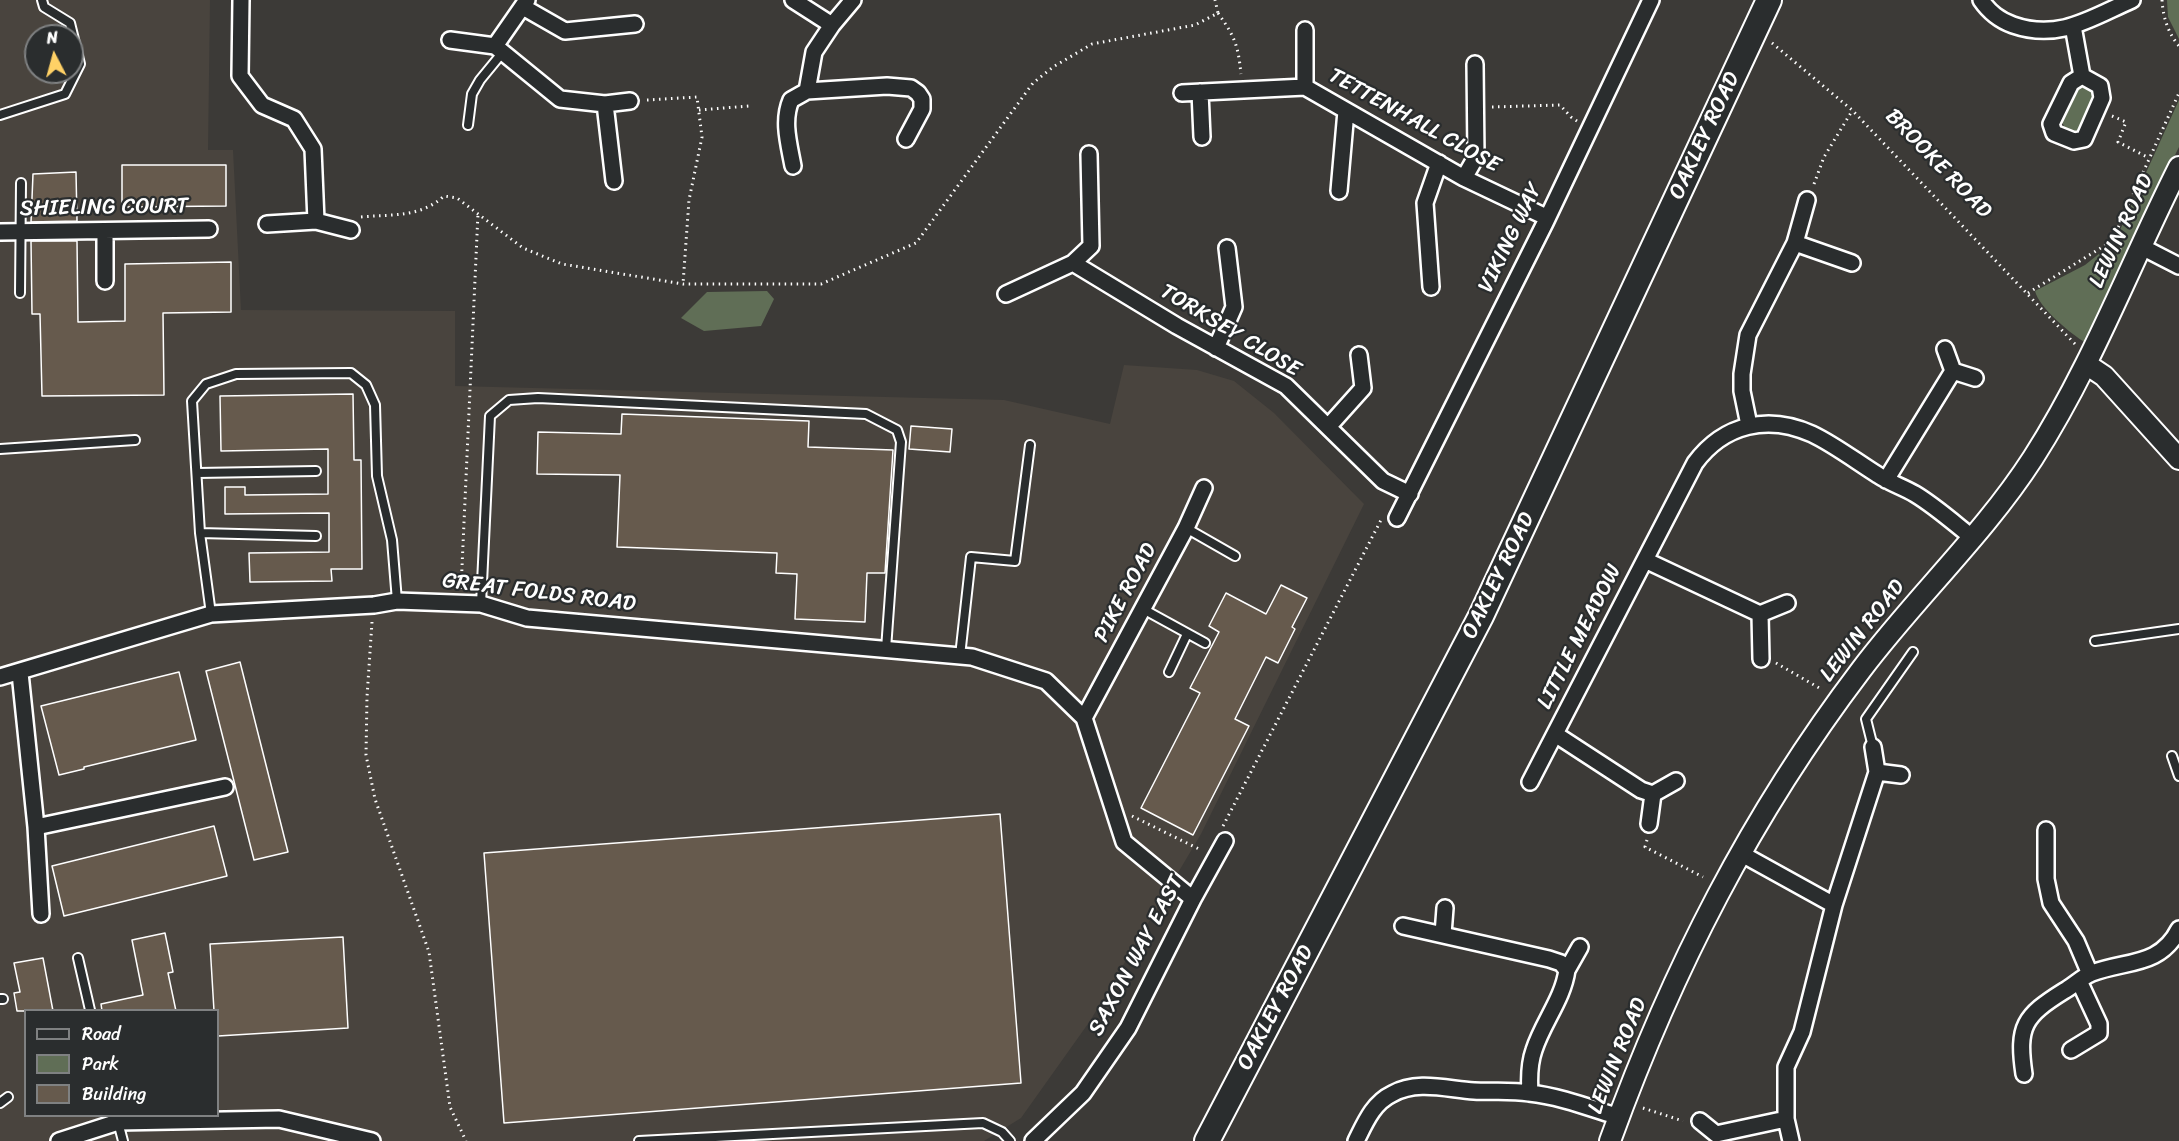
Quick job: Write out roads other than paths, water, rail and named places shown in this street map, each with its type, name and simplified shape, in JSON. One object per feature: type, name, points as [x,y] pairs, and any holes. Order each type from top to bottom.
[{"type":"main road","name":"OAKLEY ROAD","points":[[1207,1141],[1481,616],[1769,0]]},
{"type":"street","points":[[241,0],[240,76],[262,105],[294,119],[313,149],[316,221]]},
{"type":"street","points":[[793,0],[832,25]]},
{"type":"street","points":[[807,91],[814,52],[832,25],[853,0]]},
{"type":"street","name":"VIKING WAY","points":[[1397,518],[1651,0]]},
{"type":"street","points":[[1982,0],[1994,16],[2023,28],[2043,32],[2073,26],[2132,0]]},
{"type":"street","points":[[499,49],[525,3],[565,31],[635,24]]},
{"type":"street","points":[[2073,26],[2082,76]]},
{"type":"street","points":[[1305,30],[1305,87]]},
{"type":"street","points":[[450,40],[499,49],[560,99],[605,104],[630,102]]},
{"type":"street","points":[[1464,177],[1476,157],[1475,64]]},
{"type":"street","points":[[2082,76],[2100,86],[2102,98],[2084,139],[2074,141],[2054,133],[2051,124],[2071,83],[2082,76]]},
{"type":"street","name":"TETTENHALL CLOSE","points":[[1182,93],[1305,87],[1438,163],[1546,217]]},
{"type":"street","points":[[794,166],[786,129],[787,108],[791,100],[807,91],[911,88],[922,99],[922,109],[906,139]]},
{"type":"street","points":[[1200,92],[1202,138]]},
{"type":"street","points":[[605,104],[614,181]]},
{"type":"street","points":[[1339,191],[1346,111]]},
{"type":"street","points":[[1006,294],[1073,264],[1091,246],[1089,154]]},
{"type":"street","points":[[1431,286],[1425,203],[1438,163]]},
{"type":"street","name":"LEWIN ROAD","points":[[1610,1141],[1675,979],[1740,853],[1786,777],[1862,668],[1911,607],[2000,506],[2033,458],[2086,364],[2133,249],[2179,167]]},
{"type":"street","points":[[1749,425],[1742,391],[1742,374],[1748,335],[1795,243],[1807,200]]},
{"type":"street","points":[[267,224],[316,221],[351,230]]},
{"type":"street","name":"SHIELING COURT","points":[[0,232],[209,229]]},
{"type":"street","points":[[105,231],[105,281]]},
{"type":"street","points":[[1795,243],[1852,263]]},
{"type":"street","points":[[1216,348],[1234,307],[1227,248]]},
{"type":"street","points":[[2133,249],[2179,266]]},
{"type":"street","name":"TORKSEY CLOSE","points":[[1073,264],[1177,326],[1286,386],[1383,481],[1410,494]]},
{"type":"street","points":[[1945,350],[1953,371]]},
{"type":"street","points":[[1328,427],[1363,388],[1359,355]]},
{"type":"street","points":[[2086,364],[2104,376],[2179,459]]},
{"type":"street","points":[[1953,371],[1975,378]]},
{"type":"street","points":[[1886,480],[1953,371]]},
{"type":"street","name":"LITTLE MEADOW","points":[[1530,782],[1695,463],[1705,449],[1716,440],[1749,425],[1783,425],[1814,435],[1886,480],[1915,494],[1973,538]]},
{"type":"street","name":"PIKE ROAD","points":[[1084,718],[1186,528],[1204,488]]},
{"type":"street","name":"LITTLE MEADOW","points":[[1645,560],[1760,614]]},
{"type":"street","name":"GREAT FOLDS ROAD","points":[[0,677],[20,673],[211,614],[374,605],[397,601],[481,604],[528,618],[966,656],[1046,681],[1084,718]]},
{"type":"street","points":[[1761,659],[1760,614],[1787,603]]},
{"type":"street","points":[[20,673],[36,827],[41,914]]},
{"type":"street","points":[[1084,718],[1124,842],[1193,899]]},
{"type":"street","name":"LITTLE MEADOW","points":[[1555,734],[1641,790],[1653,794]]},
{"type":"street","points":[[1791,1141],[1786,1119],[1786,1067],[1802,1032],[1834,905],[1877,772],[1873,747]]},
{"type":"street","points":[[1877,772],[1901,775]]},
{"type":"street","points":[[1649,824],[1653,794],[1676,782]]},
{"type":"street","points":[[36,827],[225,787]]},
{"type":"street","points":[[2046,830],[2046,879],[2051,903],[2076,941],[2099,1024],[2099,1033],[2071,1050]]},
{"type":"street","name":"SAXON WAY EAST","points":[[1033,1141],[1083,1092],[1128,1028],[1216,858],[1223,837]]},
{"type":"street","points":[[1740,853],[1834,905]]},
{"type":"street","points":[[1443,934],[1445,908]]},
{"type":"street","points":[[1403,926],[1549,959],[1561,963],[1567,970]]},
{"type":"street","points":[[2024,1074],[2021,1054],[2022,1031],[2031,1015],[2045,1003],[2085,978],[2155,955],[2172,943],[2178,932]]},
{"type":"street","points":[[1530,1093],[1529,1071],[1534,1048],[1563,989],[1567,970],[1580,947]]},
{"type":"street","points":[[1356,1141],[1374,1108],[1390,1095],[1402,1089],[1433,1086],[1474,1091],[1530,1093],[1619,1117]]},
{"type":"street","points":[[59,1141],[113,1120],[279,1119],[372,1141]]},
{"type":"street","points":[[1700,1120],[1715,1137],[1786,1119]]},
{"type":"lane","points":[[0,115],[65,94],[80,64],[70,22],[44,7],[42,0]]},
{"type":"lane","points":[[468,125],[472,94],[499,49]]},
{"type":"lane","points":[[20,293],[21,183]]},
{"type":"lane","points":[[211,614],[200,533],[192,401],[206,384],[236,374],[351,373],[366,385],[375,405],[377,476],[392,540],[397,601]]},
{"type":"lane","points":[[481,604],[490,416],[509,400],[538,398],[866,414],[897,430],[901,442],[886,650]]},
{"type":"lane","points":[[0,449],[135,440]]},
{"type":"lane","points":[[966,656],[971,557],[1015,561],[1030,445]]},
{"type":"lane","points":[[198,473],[316,471]]},
{"type":"lane","points":[[1186,528],[1235,556]]},
{"type":"lane","points":[[200,533],[316,536]]},
{"type":"lane","points":[[1143,609],[1205,643]]},
{"type":"lane","points":[[2095,641],[2179,629]]},
{"type":"lane","points":[[1169,672],[1187,634]]},
{"type":"lane","points":[[1873,747],[1866,719],[1913,652]]},
{"type":"lane","points":[[2172,756],[2179,776]]},
{"type":"lane","points":[[78,958],[90,1009]]},
{"type":"lane","points":[[0,1103],[8,1097]]},
{"type":"lane","points":[[113,1120],[123,1141]]},
{"type":"lane","points":[[639,1141],[728,1139],[818,1131],[983,1123],[1002,1132],[1010,1141]]},
{"type":"lane","points":[[818,1131],[818,1141]]}]
